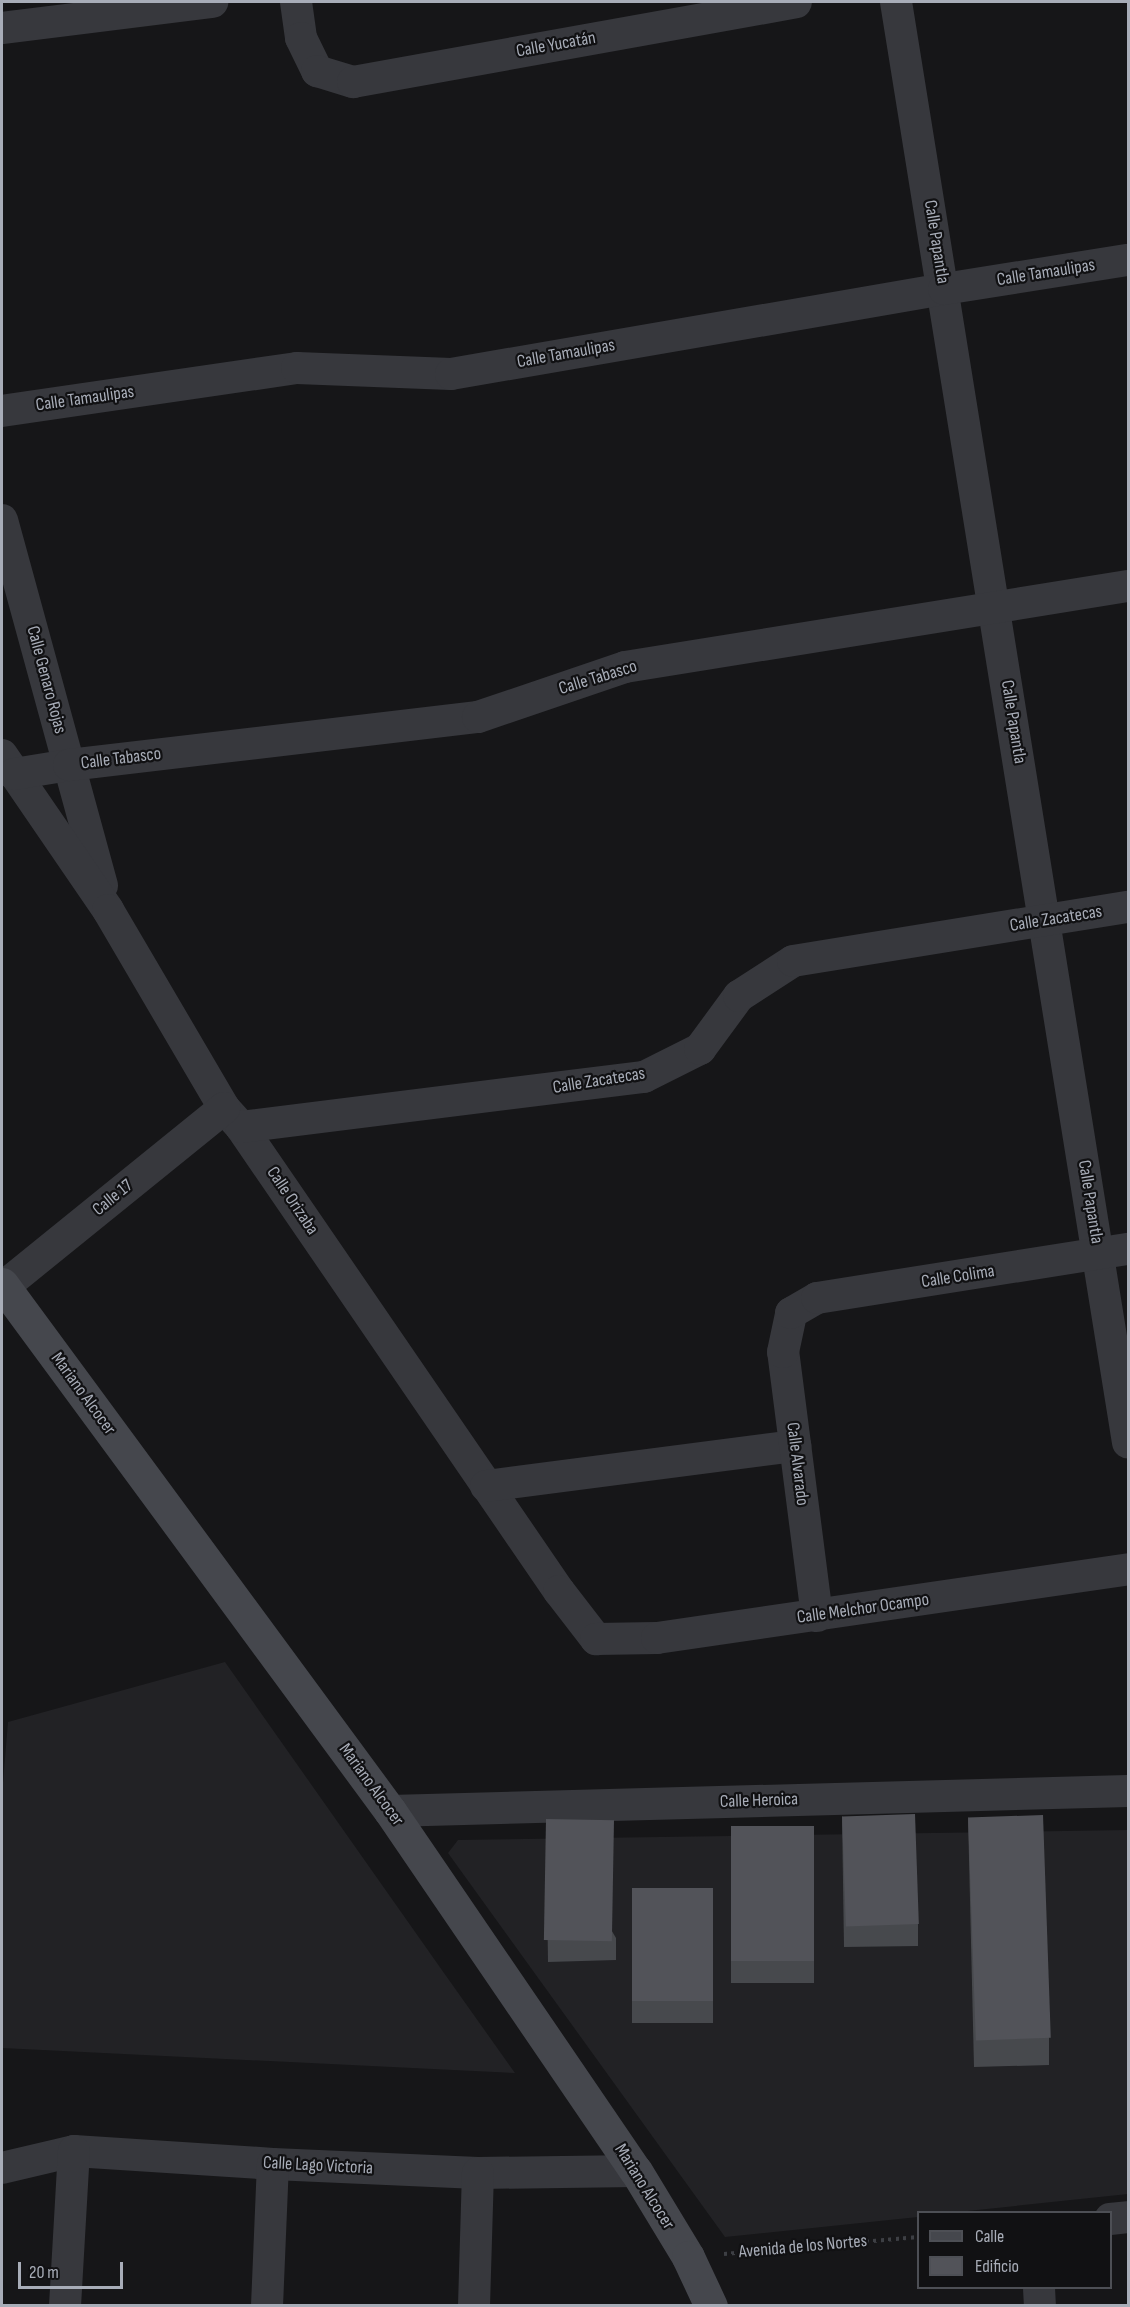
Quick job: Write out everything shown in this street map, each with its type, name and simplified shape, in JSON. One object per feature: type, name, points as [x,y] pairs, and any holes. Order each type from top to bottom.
[{"type":"main road","name":"Mariano Alcocer","points":[[2,1286],[390,1811],[636,2171],[688,2257],[711,2306]]},
{"type":"street","points":[[2,28],[212,2]]},
{"type":"street","name":"Calle Yucatán","points":[[296,2],[301,38],[317,71],[353,82],[795,2]]},
{"type":"street","name":"Calle Papantla","points":[[896,2],[1045,921],[1113,1252],[1128,1442]]},
{"type":"street","name":"Calle Tamaulipas","points":[[2,411],[297,368],[451,374],[944,289],[1128,260]]},
{"type":"street","name":"Calle Genaro Rojas","points":[[2,520],[108,910]]},
{"type":"street","name":"Calle Tabasco","points":[[8,765],[69,765],[477,717],[625,667],[1128,586]]},
{"type":"street","name":"Calle Orizaba","points":[[8,765],[108,910],[233,1118],[559,1591],[596,1639]]},
{"type":"street","name":"Calle Zacatecas","points":[[233,1118],[644,1077],[700,1049],[739,996],[793,962],[1128,907]]},
{"type":"street","name":"Calle 17","points":[[2,1286],[233,1118]]},
{"type":"street","name":"Calle Colima","points":[[791,1313],[817,1298],[1113,1252]]},
{"type":"street","name":"Calle Alvarado","points":[[791,1313],[783,1352],[817,1616]]},
{"type":"street","points":[[486,1486],[795,1446]]},
{"type":"street","name":"Calle Melchor Ocampo","points":[[596,1639],[657,1638],[1128,1569]]},
{"type":"street","name":"Calle Heroica","points":[[390,1811],[1128,1791]]},
{"type":"street","points":[[65,2306],[74,2151]]},
{"type":"street","name":"Calle Lago Victoria","points":[[2,2168],[74,2151],[273,2164],[477,2173],[636,2171]]},
{"type":"street","points":[[267,2306],[273,2164]]},
{"type":"street","points":[[474,2306],[477,2173]]},
{"type":"street","points":[[1112,2219],[1128,2217]]},
{"type":"street","points":[[1039,2289],[1040,2306]]},
{"type":"path","name":"Avenida de los Nortes","points":[[688,2257],[917,2237]]},
{"type":"shaded area","points":[[225,1662],[515,2073],[2,2048],[2,1795],[8,1722]]},
{"type":"shaded area","points":[[1128,1830],[1128,2194],[967,2211],[917,2211],[917,2217],[725,2237],[448,1853],[458,1840]]},
{"type":"building","points":[[915,1814],[919,1924],[846,1926],[842,1817]]},
{"type":"building","points":[[1043,1815],[1051,2038],[976,2040],[968,1818]]},
{"type":"building","points":[[546,1819],[614,1820],[612,1941],[544,1940]]},
{"type":"building","points":[[731,1826],[814,1826],[814,1961],[731,1961]]},
{"type":"building","points":[[632,1888],[713,1888],[713,2001],[632,2001]]}]
